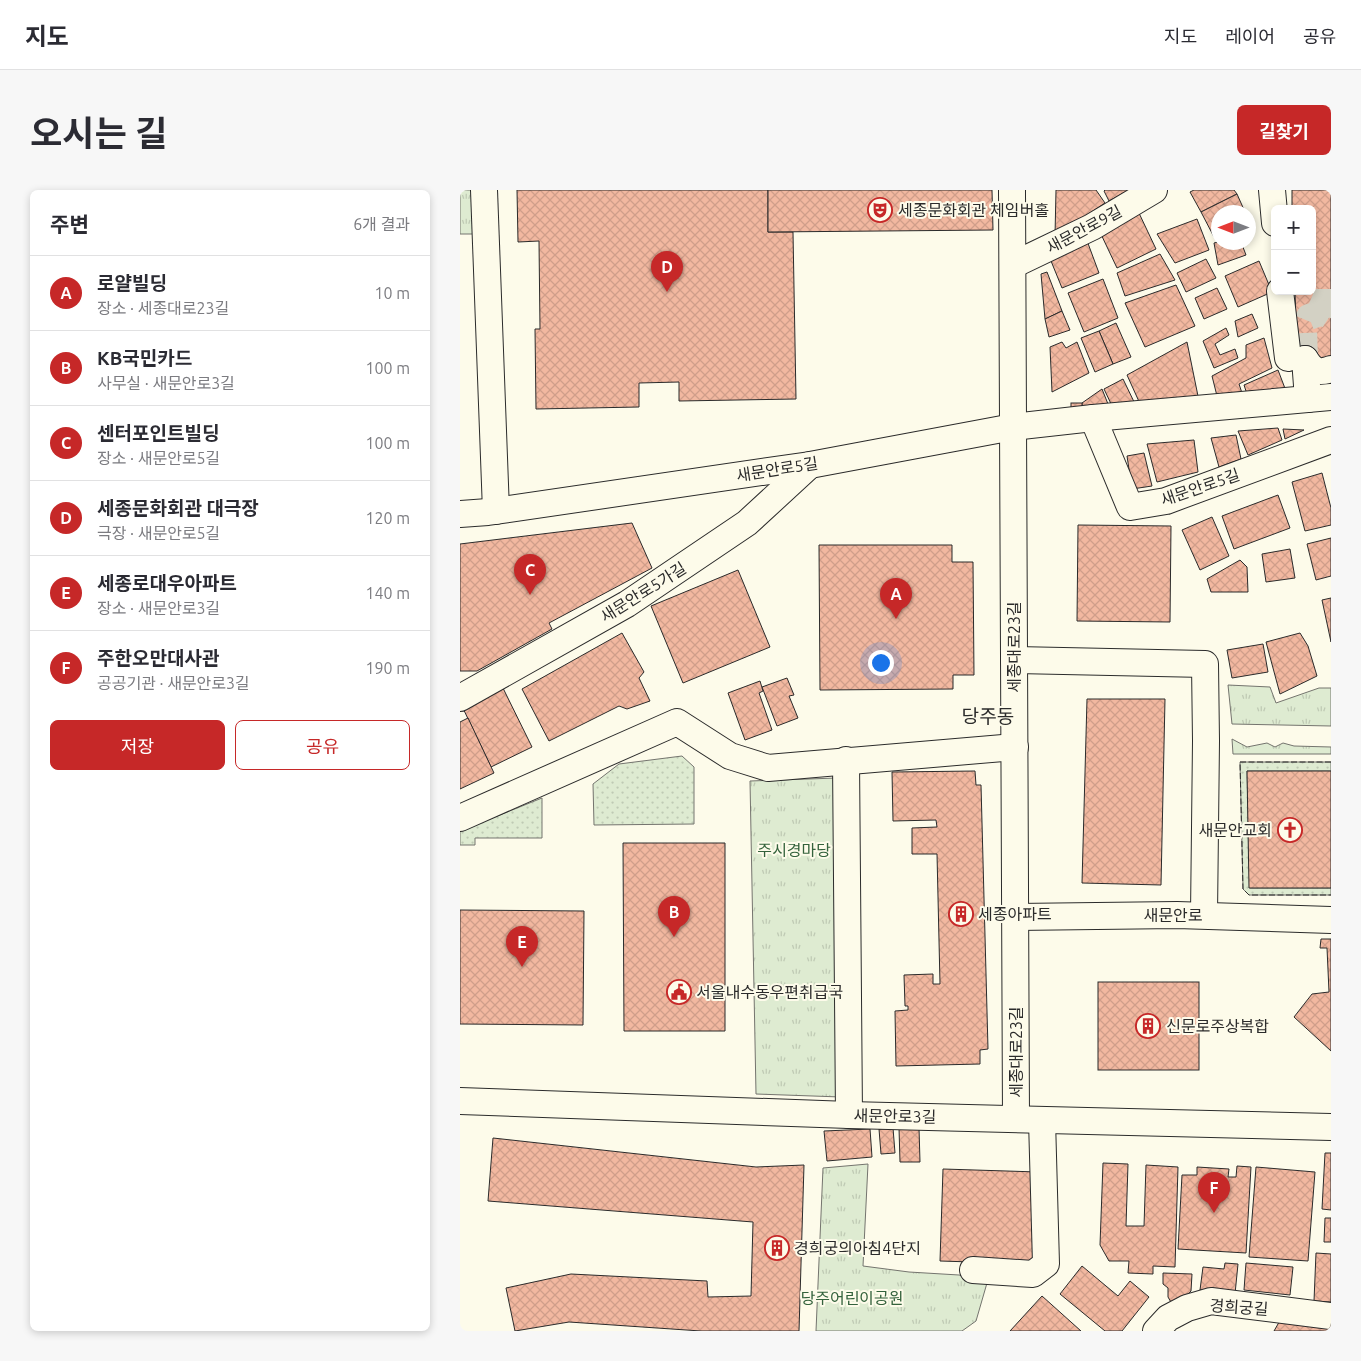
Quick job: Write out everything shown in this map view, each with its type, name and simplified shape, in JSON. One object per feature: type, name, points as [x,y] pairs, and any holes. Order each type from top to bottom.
[{"type":"street","points":[[484,190],[496,511]]},
{"type":"street","name":"세종대로23길","points":[[1012,190],[1016,1119]]},
{"type":"street","name":"새문안로9길","points":[[1013,265],[1092,227],[1154,190]]},
{"type":"street","points":[[1272,190],[1273,205]]},
{"type":"street","points":[[1281,295],[1294,348],[1320,398]]},
{"type":"street","points":[[1294,348],[1311,369],[1322,372],[1331,369]]},
{"type":"street","name":"새문안로5길","points":[[460,514],[496,511],[810,465],[1013,427],[1320,398]]},
{"type":"street","name":"새문안로5길","points":[[1093,418],[1130,507],[1166,501],[1331,440]]},
{"type":"street","name":"새문안로5가길","points":[[460,698],[627,604],[747,523],[810,465]]},
{"type":"street","points":[[1014,660],[1205,664],[1204,915]]},
{"type":"street","points":[[460,818],[677,722],[730,756],[768,768],[1015,747]]},
{"type":"street","points":[[846,760],[850,1115]]},
{"type":"street","name":"새문안로","points":[[1016,917],[1204,915],[1331,920]]},
{"type":"street","name":"새문안로3길","points":[[460,1101],[850,1115],[1331,1127]]},
{"type":"street","points":[[973,1270],[1034,1274],[1046,1264],[1042,1120]]},
{"type":"street","name":"경희궁길","points":[[1156,1331],[1168,1318],[1187,1308],[1211,1301],[1331,1316]]},
{"type":"green space","points":[[460,190],[479,190],[480,234],[460,234]]},
{"type":"green space","points":[[1228,685],[1270,687],[1276,703],[1319,688],[1331,688],[1331,726],[1232,724]]},
{"type":"green space","points":[[1232,739],[1247,747],[1267,743],[1275,747],[1283,743],[1294,746],[1331,747],[1331,754],[1233,754]]},
{"type":"green space","points":[[682,756],[694,767],[694,824],[594,825],[593,784],[619,764]]},
{"type":"green space","points":[[1240,762],[1331,762],[1331,771],[1247,771],[1250,888],[1331,888],[1331,895],[1249,895],[1243,889]]},
{"type":"green space","name":"주시경마당","points":[[837,778],[841,1097],[756,1094],[750,781]]},
{"type":"green space","points":[[542,798],[542,838],[475,838],[475,845],[460,845],[460,831]]},
{"type":"green space","name":"당주어린이공원","points":[[868,1164],[863,1266],[909,1272],[959,1275],[987,1283],[976,1321],[962,1331],[816,1331],[823,1168]]},
{"type":"building","points":[[517,190],[768,190],[768,232],[793,232],[796,399],[679,401],[679,382],[639,383],[639,407],[536,409],[535,329],[540,329],[539,241],[518,242]]},
{"type":"building","name":"세종문화회관 체임버홀","points":[[768,190],[992,190],[993,230],[768,232]]},
{"type":"building","points":[[1056,190],[1096,190],[1105,203],[1055,236]]},
{"type":"building","points":[[1105,190],[1129,190],[1109,201]]},
{"type":"building","points":[[1194,190],[1234,190],[1237,194],[1215,205],[1211,205],[1211,207],[1201,212],[1190,192]]},
{"type":"building","points":[[1292,190],[1331,190],[1331,358],[1297,360],[1295,295],[1316,295],[1316,205],[1292,205]]},
{"type":"building","points":[[1237,194],[1242,205],[1215,205]]},
{"type":"building","points":[[1211,207],[1211,231],[1201,212]]},
{"type":"building","points":[[1138,211],[1156,249],[1117,268],[1099,230]]},
{"type":"building","points":[[1197,219],[1209,250],[1175,263],[1157,234]]},
{"type":"building","points":[[1086,238],[1099,273],[1062,288],[1051,261]]},
{"type":"building","points":[[1215,250],[1244,250],[1246,255],[1218,265]]},
{"type":"building","points":[[1160,254],[1175,280],[1125,296],[1117,273]]},
{"type":"building","points":[[1206,259],[1216,278],[1186,292],[1177,273]]},
{"type":"building","points":[[1259,261],[1271,292],[1238,307],[1225,276]]},
{"type":"building","points":[[1047,272],[1062,311],[1045,319],[1041,274]]},
{"type":"building","points":[[1103,279],[1118,318],[1084,332],[1068,293]]},
{"type":"building","points":[[1176,285],[1195,326],[1145,347],[1125,303]]},
{"type":"building","points":[[1217,288],[1227,309],[1204,319],[1195,298]]},
{"type":"building","points":[[1062,311],[1070,330],[1049,337],[1045,319]]},
{"type":"building","points":[[1252,314],[1258,328],[1238,337],[1235,321]]},
{"type":"building","points":[[1116,323],[1131,357],[1113,364],[1099,331]]},
{"type":"building","points":[[1226,328],[1229,335],[1215,344],[1220,355],[1235,349],[1238,358],[1214,368],[1203,341]]},
{"type":"building","points":[[1099,331],[1113,364],[1095,372],[1081,338]]},
{"type":"building","points":[[1264,338],[1272,368],[1239,384],[1243,396],[1218,400],[1212,376],[1246,358],[1246,345]]},
{"type":"building","points":[[1062,342],[1066,348],[1077,342],[1089,373],[1052,392],[1050,347]]},
{"type":"building","points":[[1187,342],[1199,401],[1141,406],[1127,375]]},
{"type":"building","points":[[1278,370],[1286,391],[1248,397],[1244,385]]},
{"type":"building","points":[[1123,379],[1137,408],[1113,408],[1104,389]]},
{"type":"building","points":[[1102,389],[1110,409],[1082,412],[1082,403]]},
{"type":"building","points":[[1071,403],[1082,403],[1082,412],[1071,412]]},
{"type":"building","points":[[1278,428],[1282,440],[1248,455],[1238,431]]},
{"type":"building","points":[[1283,429],[1304,430],[1285,439]]},
{"type":"building","points":[[1236,435],[1241,459],[1219,467],[1211,438]]},
{"type":"building","points":[[1194,440],[1198,472],[1157,482],[1147,444]]},
{"type":"building","points":[[1144,453],[1152,486],[1132,489],[1127,456]]},
{"type":"building","points":[[1322,473],[1331,508],[1331,525],[1305,531],[1292,482]]},
{"type":"building","points":[[1278,495],[1290,528],[1234,549],[1222,516]]},
{"type":"building","points":[[1212,517],[1229,556],[1200,570],[1182,530]]},
{"type":"building","points":[[632,523],[652,568],[549,623],[552,629],[477,671],[460,671],[460,544]]},
{"type":"building","points":[[1078,525],[1171,526],[1170,622],[1077,621]]},
{"type":"building","points":[[1331,538],[1331,576],[1316,580],[1307,544]]},
{"type":"building","points":[[819,545],[952,545],[952,562],[973,562],[974,675],[953,675],[953,689],[820,690]]},
{"type":"building","points":[[1290,549],[1295,578],[1266,582],[1262,554]]},
{"type":"building","points":[[1240,560],[1247,567],[1248,592],[1211,592],[1207,579]]},
{"type":"building","points":[[738,570],[770,647],[683,683],[651,606]]},
{"type":"building","points":[[1331,598],[1331,642],[1322,600]]},
{"type":"building","points":[[622,633],[644,672],[639,678],[650,701],[627,709],[619,706],[549,741],[522,689]]},
{"type":"building","points":[[1300,633],[1308,646],[1317,676],[1280,694],[1266,642]]},
{"type":"building","points":[[1263,644],[1268,672],[1232,678],[1227,650]]},
{"type":"building","points":[[787,678],[794,695],[789,696],[798,718],[777,726],[762,687]]},
{"type":"building","points":[[760,681],[763,691],[759,693],[772,730],[745,740],[728,693]]},
{"type":"building","points":[[500,682],[532,747],[491,767],[460,702]]},
{"type":"building","points":[[1087,699],[1165,699],[1161,885],[1082,883]]},
{"type":"building","points":[[468,718],[494,773],[460,789],[460,722]]},
{"type":"building","name":"세종아파트","points":[[975,771],[976,785],[981,785],[988,1049],[980,1050],[980,1064],[896,1066],[895,1011],[908,1010],[908,1006],[905,1006],[904,975],[933,974],[933,984],[940,984],[937,854],[912,854],[912,828],[937,827],[936,820],[893,821],[892,772]]},
{"type":"building","name":"새문안교회","points":[[1247,771],[1331,771],[1331,888],[1249,888]]},
{"type":"building","points":[[623,843],[725,843],[725,1031],[624,1031]]},
{"type":"building","points":[[460,910],[584,911],[583,1025],[460,1024]]},
{"type":"building","points":[[1321,939],[1331,939],[1331,1051],[1294,1017],[1312,994],[1329,992],[1327,948],[1320,948]]},
{"type":"building","name":"신문로주상복합","points":[[1098,982],[1199,982],[1199,1070],[1098,1070]]},
{"type":"building","points":[[893,1128],[895,1153],[881,1154],[879,1129]]},
{"type":"building","points":[[899,1128],[919,1128],[920,1162],[900,1162]]},
{"type":"building","points":[[870,1129],[872,1157],[827,1161],[824,1131]]},
{"type":"building","name":"경희궁의아침4단지","points":[[493,1138],[756,1167],[804,1165],[799,1331],[701,1331],[569,1322],[515,1331],[506,1288],[571,1274],[707,1281],[708,1297],[751,1296],[753,1222],[488,1201]]},
{"type":"building","points":[[1325,1153],[1331,1153],[1331,1210],[1322,1209]]},
{"type":"building","points":[[1103,1163],[1128,1164],[1126,1226],[1144,1226],[1146,1165],[1178,1167],[1175,1267],[1153,1266],[1153,1274],[1128,1273],[1129,1261],[1109,1261],[1100,1245]]},
{"type":"building","points":[[1237,1166],[1251,1167],[1246,1253],[1178,1249],[1182,1175],[1197,1175],[1197,1167],[1229,1169],[1228,1177],[1236,1177]]},
{"type":"building","points":[[1256,1167],[1315,1172],[1308,1261],[1249,1257]]},
{"type":"building","points":[[943,1169],[1038,1172],[1036,1264],[940,1261]]},
{"type":"building","points":[[1325,1218],[1331,1218],[1331,1242],[1324,1242]]},
{"type":"building","points":[[1316,1253],[1331,1254],[1331,1302],[1314,1301]]},
{"type":"building","points":[[1225,1263],[1238,1264],[1235,1294],[1200,1290],[1203,1267],[1224,1269]]},
{"type":"building","points":[[1246,1263],[1293,1267],[1290,1295],[1244,1290]]},
{"type":"building","points":[[1082,1266],[1118,1296],[1130,1281],[1149,1297],[1122,1331],[1105,1331],[1060,1294]]},
{"type":"building","points":[[1163,1273],[1192,1274],[1191,1291],[1178,1305],[1172,1304],[1168,1297],[1168,1288],[1163,1284]]},
{"type":"building","points":[[1042,1296],[1081,1331],[1010,1331]]},
{"type":"building","points":[[1282,1317],[1331,1323],[1331,1331],[1274,1331]]},
{"type":"tunnel","points":[[1319,313],[1326,297],[1326,289]]},
{"type":"tunnel","points":[[1305,359],[1304,329],[1309,317],[1317,314],[1331,317]]},
{"type":"fence","points":[[1331,762],[1240,762],[1243,889],[1249,895],[1331,895]]},
{"type":"place","name":"세종문화회관 체임버홀","points":[[880,210]]},
{"type":"place","name":"세종문화회관 대극장","points":[[667,292]]},
{"type":"place","name":"센터포인트빌딩","points":[[530,595]]},
{"type":"place","name":"로얄빌딩","points":[[896,619]]},
{"type":"place","name":"새문안교회","points":[[1290,830]]},
{"type":"place","name":"세종아파트","points":[[961,914]]},
{"type":"place","name":"KB국민카드","points":[[674,937]]},
{"type":"place","name":"세종로대우아파트","points":[[522,967]]},
{"type":"place","name":"서울내수동우편취급국","points":[[679,992]]},
{"type":"place","name":"신문로주상복합","points":[[1148,1026]]},
{"type":"place","name":"주한오만대사관","points":[[1214,1213]]},
{"type":"place","name":"경희궁의아침4단지","points":[[777,1248]]},
{"type":"district","name":"당주동","points":[[988,716]]}]
